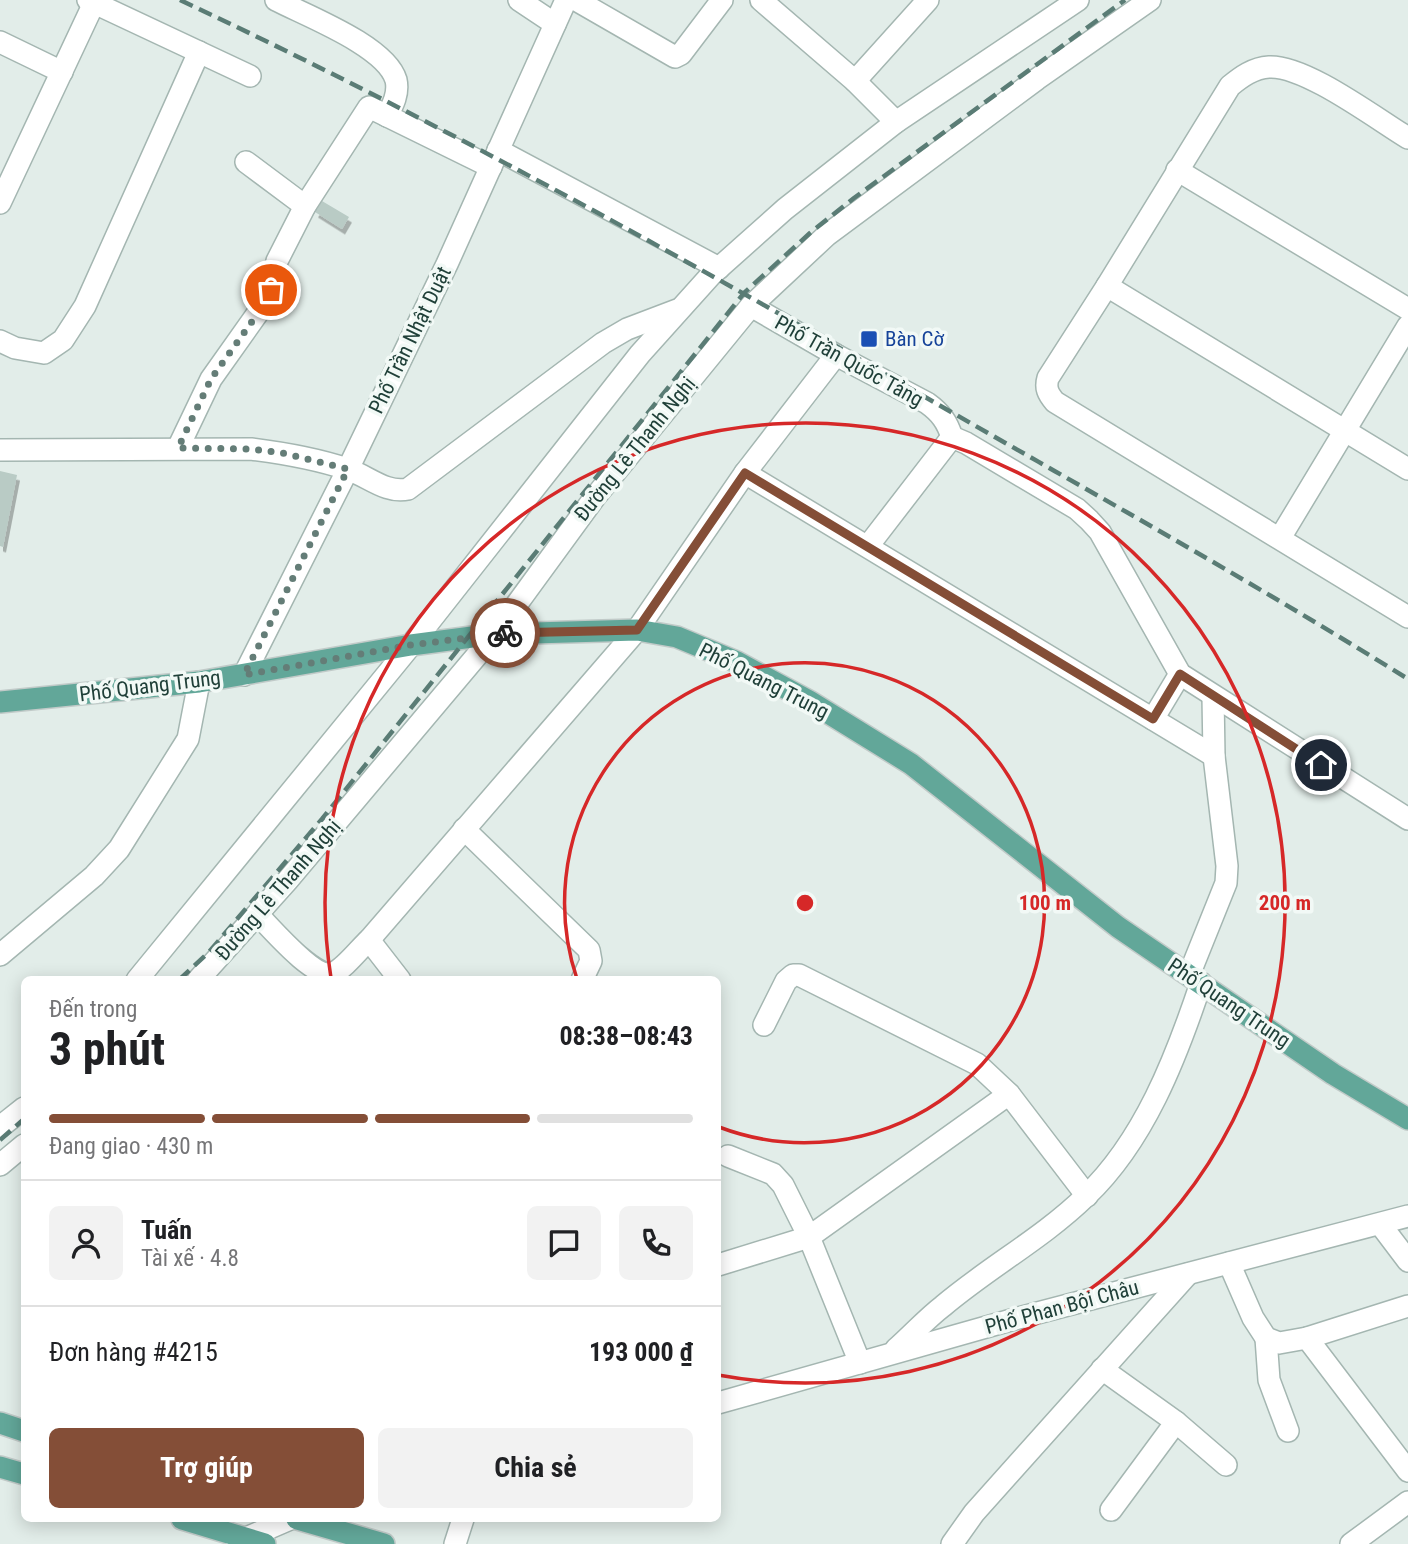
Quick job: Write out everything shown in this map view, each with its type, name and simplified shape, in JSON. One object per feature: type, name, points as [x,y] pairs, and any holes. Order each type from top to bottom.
[{"type":"main road","name":"Phố Quang Trung","points":[[0,702],[199,682],[411,645],[495,634],[637,630],[677,637],[737,662],[809,701],[911,764],[1118,927],[1333,1074],[1408,1119]]},
{"type":"main road","points":[[0,1423],[21,1431]]},
{"type":"main road","points":[[0,1467],[21,1473]]},
{"type":"main road","points":[[191,1522],[248,1542]]},
{"type":"main road","points":[[307,1522],[384,1544]]},
{"type":"street","points":[[276,0],[363,45],[389,67],[396,81],[397,93],[387,116]]},
{"type":"street","points":[[519,0],[555,24]]},
{"type":"street","name":"Phố Trần Nhật Duật","points":[[244,675],[447,264],[566,0]]},
{"type":"street","points":[[576,0],[675,57],[681,54],[722,0]]},
{"type":"street","points":[[761,0],[855,81],[896,122]]},
{"type":"street","points":[[855,81],[928,0]]},
{"type":"street","points":[[139,976],[411,645],[640,354],[719,268],[785,209],[896,122],[1078,0]]},
{"type":"street","name":"Đường Lê Thanh Nghị","points":[[202,976],[258,915],[495,634],[595,497],[751,306],[827,235],[1037,79],[1150,0]]},
{"type":"street","points":[[0,203],[62,72],[91,1],[250,76]]},
{"type":"street","points":[[0,42],[62,72]]},
{"type":"street","points":[[0,341],[15,348],[44,353],[64,340],[85,306],[199,52]]},
{"type":"street","points":[[1408,138],[1308,76],[1285,68],[1266,67],[1245,74],[1230,86],[1048,378],[1046,386],[1048,394],[1055,402],[1408,617]]},
{"type":"street","points":[[178,448],[211,379],[267,300],[277,261],[305,206],[369,107],[495,159],[719,268]]},
{"type":"street","points":[[246,162],[305,206]]},
{"type":"street","points":[[1177,170],[1408,309]]},
{"type":"street","points":[[1107,286],[1408,470]]},
{"type":"street","name":"Phố Trần Quốc Tảng","points":[[751,306],[927,403],[939,412],[953,438]]},
{"type":"street","points":[[0,450],[226,448],[271,452],[348,469],[391,489],[408,488],[603,343],[681,308]]},
{"type":"street","points":[[1280,538],[1408,326]]},
{"type":"street","points":[[258,915],[313,969],[326,974],[336,972],[369,940],[637,630],[745,473],[836,355]]},
{"type":"street","points":[[868,546],[953,438],[966,443],[1077,509],[1089,520],[1100,532],[1180,674],[1408,819]]},
{"type":"street","points":[[745,473],[1214,756]]},
{"type":"street","points":[[1153,719],[1180,674]]},
{"type":"street","points":[[0,955],[94,876],[119,849],[188,739],[199,682]]},
{"type":"street","points":[[892,1353],[943,1305],[1087,1196],[1123,1154],[1144,1119],[1171,1061],[1226,883],[1227,866],[1214,756],[1213,696]]},
{"type":"street","points":[[464,829],[589,950],[591,961],[584,976]]},
{"type":"street","points":[[369,940],[397,976]]},
{"type":"street","points":[[764,1025],[786,981],[793,975],[799,975],[961,1054],[986,1071],[1009,1094],[1087,1196]]},
{"type":"street","points":[[721,1264],[808,1237],[1009,1094]]},
{"type":"street","points":[[0,1127],[21,1110]]},
{"type":"street","points":[[0,1165],[21,1148]]},
{"type":"street","points":[[728,1156],[773,1174],[783,1185],[808,1237],[860,1363]]},
{"type":"street","name":"Phố Phan Bội Châu","points":[[721,1402],[892,1353],[1408,1216]]},
{"type":"street","points":[[1380,1223],[1408,1261]]},
{"type":"street","points":[[1229,1263],[1253,1318],[1266,1338],[1269,1380],[1288,1431]]},
{"type":"street","points":[[952,1544],[974,1513],[1188,1274]]},
{"type":"street","points":[[1266,1338],[1279,1343],[1307,1339],[1408,1306]]},
{"type":"street","points":[[1307,1339],[1408,1471]]},
{"type":"street","points":[[1102,1369],[1176,1422],[1226,1465]]},
{"type":"street","points":[[1111,1510],[1176,1422]]},
{"type":"street","points":[[1351,1544],[1408,1502]]},
{"type":"street","points":[[248,1542],[285,1522]]},
{"type":"street","points":[[455,1544],[462,1522]]},
{"type":"building","points":[[322,201],[349,217],[342,229],[315,212]]},
{"type":"building","points":[[0,471],[17,475],[3,547],[0,546]]},
{"type":"railway","points":[[180,0],[469,144],[658,246],[1175,540],[1408,679]]},
{"type":"railway","points":[[183,976],[209,952],[322,819],[744,293],[810,233],[854,198],[1125,0]]},
{"type":"railway","points":[[0,1140],[21,1122]]},
{"type":"way so far","points":[[271,290],[261,309],[211,379],[178,448],[251,449],[282,453],[348,469],[244,675],[411,645],[505,633]]},
{"type":"place","name":"Bàn Cờ","points":[[869,339]]},
{"type":"route","points":[[505,633],[637,630],[745,473],[1153,719],[1180,674],[1321,765]]}]
